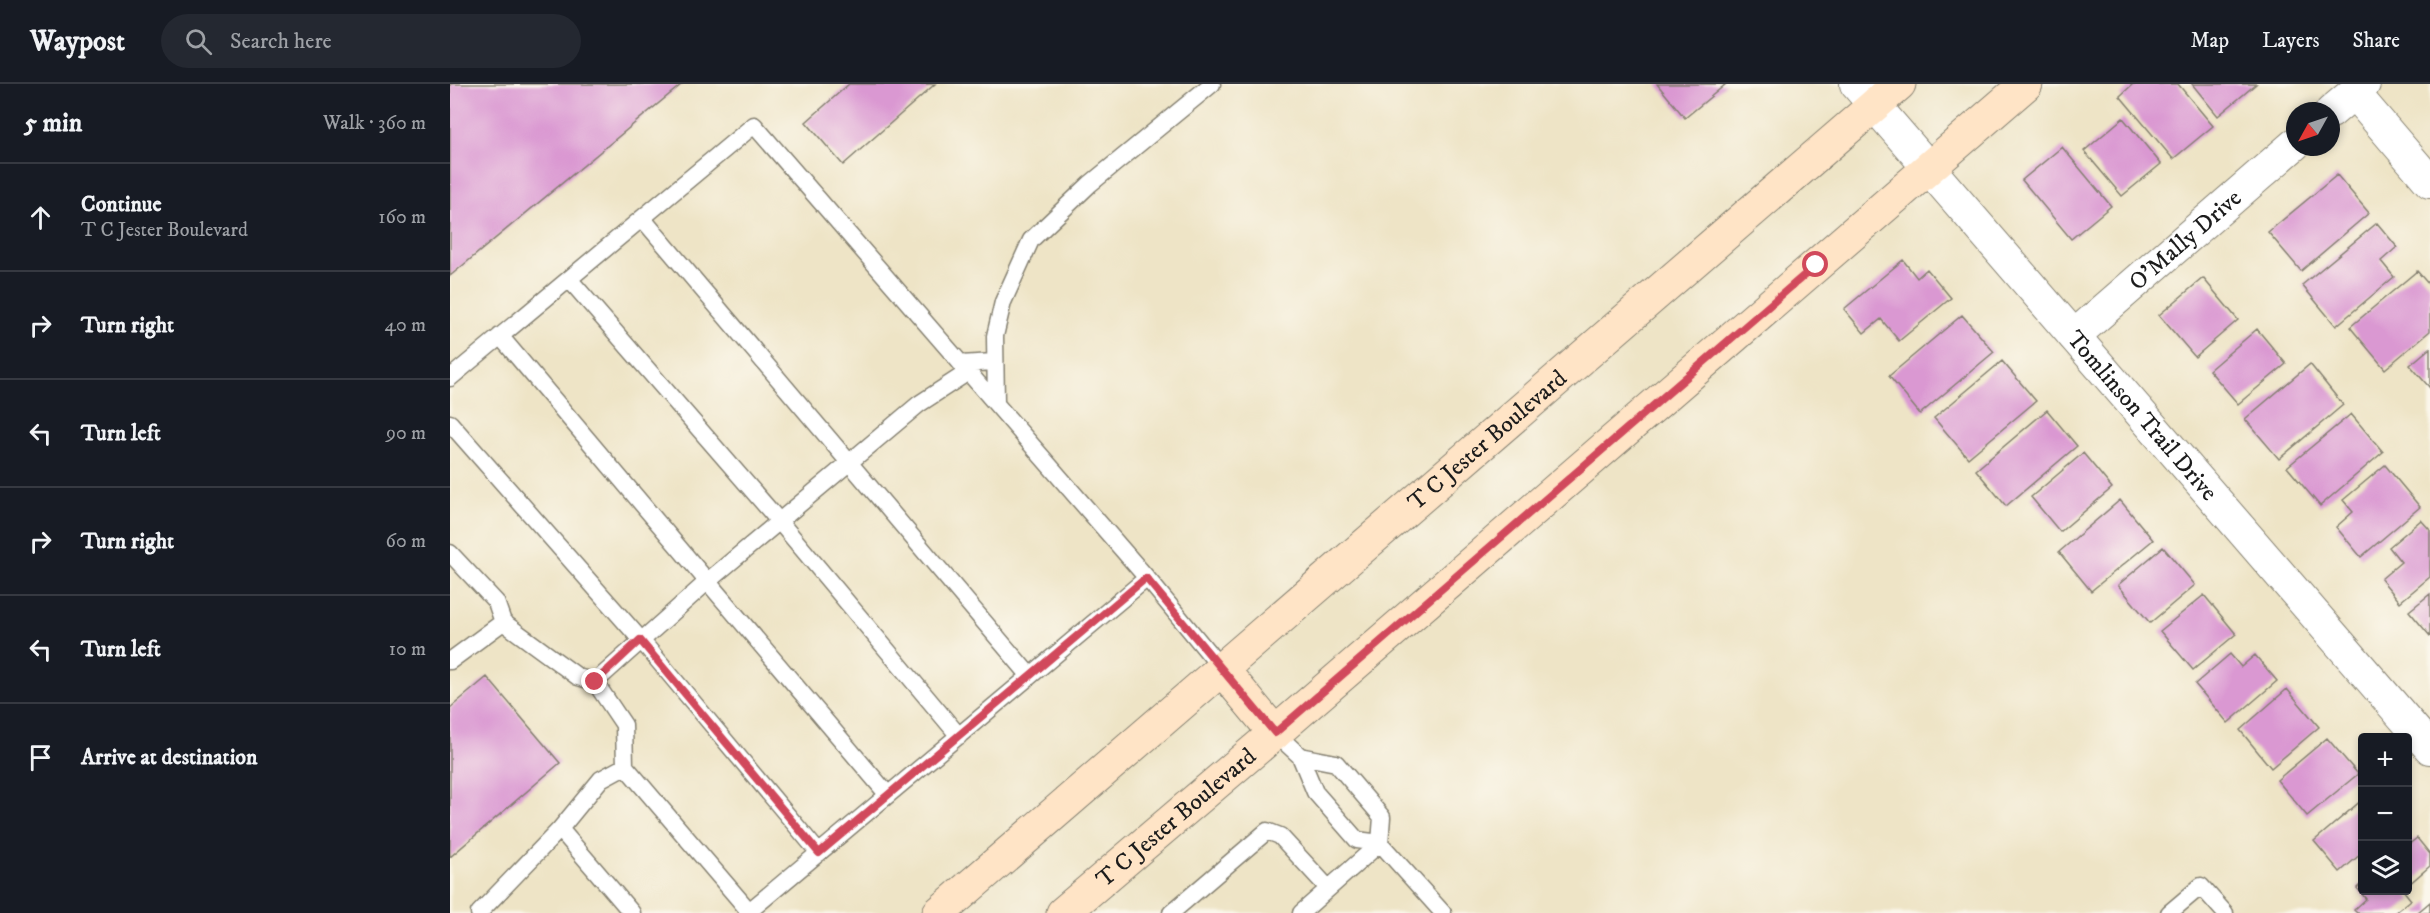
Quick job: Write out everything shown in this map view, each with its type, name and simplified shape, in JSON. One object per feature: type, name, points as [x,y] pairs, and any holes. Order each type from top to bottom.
[{"type":"main road","name":"T C Jester Boulevard","points":[[939,913],[1221,668],[1865,95],[1899,84]]},
{"type":"main road","name":"T C Jester Boulevard","points":[[1063,913],[1275,733],[1721,345],[1930,169],[2026,84]]},
{"type":"main road","points":[[1221,668],[1275,733]]},
{"type":"street","name":"Tomlinson Trail Drive","points":[[1865,95],[2430,748]]},
{"type":"street","points":[[2349,96],[2430,182]]},
{"type":"street","name":"O'Mally Drive","points":[[2074,336],[2286,152]]},
{"type":"lane","points":[[996,404],[995,336],[1003,302],[1031,240],[1090,184],[1212,84]]},
{"type":"lane","points":[[450,378],[754,125],[1146,578],[1221,668]]},
{"type":"lane","points":[[642,218],[1030,676]]},
{"type":"lane","points":[[569,279],[779,521],[958,736]]},
{"type":"lane","points":[[500,336],[888,795]]},
{"type":"lane","points":[[961,364],[994,362]]},
{"type":"lane","points":[[595,682],[708,581],[850,461],[919,404],[965,374],[961,364]]},
{"type":"lane","points":[[450,423],[640,640],[819,853]]},
{"type":"lane","points":[[450,553],[496,602],[503,621],[578,677],[595,682],[624,725],[624,766],[748,912],[1146,578]]},
{"type":"lane","points":[[450,661],[503,621]]},
{"type":"lane","points":[[1275,733],[1300,756],[1315,792],[1357,840],[1380,843],[1443,913]]},
{"type":"lane","points":[[1300,756],[1336,763],[1382,817],[1380,843],[1300,913]]},
{"type":"lane","points":[[479,913],[560,829],[601,779],[624,766]]},
{"type":"lane","points":[[560,829],[632,913]]},
{"type":"lane","points":[[1171,913],[1267,831],[1280,836],[1328,888]]},
{"type":"lane","points":[[2169,913],[2201,886],[2224,913]]},
{"type":"building","points":[[450,84],[682,84],[450,276]]},
{"type":"building","points":[[849,84],[935,84],[843,165],[806,122]]},
{"type":"building","points":[[1657,84],[1726,84],[1685,118]]},
{"type":"building","points":[[2133,84],[2178,84],[2213,126],[2173,159],[2120,96]]},
{"type":"building","points":[[2192,84],[2256,84],[2218,116]]},
{"type":"building","points":[[2123,118],[2161,164],[2122,196],[2084,151]]},
{"type":"building","points":[[2062,147],[2111,206],[2071,239],[2022,180]]},
{"type":"building","points":[[2337,175],[2369,213],[2301,271],[2268,232]]},
{"type":"building","points":[[2377,223],[2397,247],[2381,261],[2394,277],[2336,326],[2302,285]]},
{"type":"building","points":[[1903,260],[1917,278],[1927,269],[1951,298],[1899,341],[1881,319],[1864,333],[1844,309]]},
{"type":"building","points":[[2417,271],[2430,286],[2430,331],[2385,369],[2350,327]]},
{"type":"building","points":[[2203,278],[2238,320],[2195,357],[2159,315]]},
{"type":"building","points":[[1962,315],[1994,352],[1920,414],[1889,376]]},
{"type":"building","points":[[2257,329],[2286,364],[2238,404],[2209,370]]},
{"type":"building","points":[[2430,348],[2430,388],[2410,365]]},
{"type":"building","points":[[2002,361],[2036,401],[1968,458],[1934,418]]},
{"type":"building","points":[[2310,364],[2343,405],[2279,459],[2245,419]]},
{"type":"building","points":[[2047,410],[2077,446],[2006,506],[1976,470]]},
{"type":"building","points":[[2351,414],[2383,452],[2320,506],[2287,467]]},
{"type":"building","points":[[2083,453],[2112,488],[2060,532],[2031,497]]},
{"type":"building","points":[[2385,465],[2420,507],[2361,557],[2336,527],[2353,512],[2343,500]]},
{"type":"building","points":[[2120,500],[2153,540],[2091,591],[2059,552]]},
{"type":"building","points":[[2421,520],[2430,530],[2430,577],[2400,602],[2381,579],[2401,562],[2389,547]]},
{"type":"building","points":[[2163,547],[2195,585],[2150,623],[2118,585]]},
{"type":"building","points":[[2430,594],[2430,636],[2409,611]]},
{"type":"building","points":[[2204,595],[2236,634],[2193,670],[2160,631]]},
{"type":"building","points":[[2230,654],[2241,667],[2255,655],[2277,681],[2228,723],[2195,684]]},
{"type":"building","points":[[487,677],[560,763],[450,857],[450,708]]},
{"type":"building","points":[[2287,689],[2319,727],[2271,768],[2240,730]]},
{"type":"building","points":[[2327,738],[2358,774],[2307,816],[2277,780]]},
{"type":"building","points":[[2358,803],[2358,856],[2340,872],[2314,841]]},
{"type":"building","points":[[2417,838],[2430,854],[2430,866],[2412,882],[2412,842]]},
{"type":"building","points":[[2363,895],[2407,895],[2411,900],[2395,913],[2357,913],[2354,910],[2366,899]]},
{"type":"building","points":[[2430,902],[2430,913],[2417,913]]},
{"type":"route","points":[[595,682],[640,640],[819,853],[1146,578],[1275,733],[1816,265]]}]
